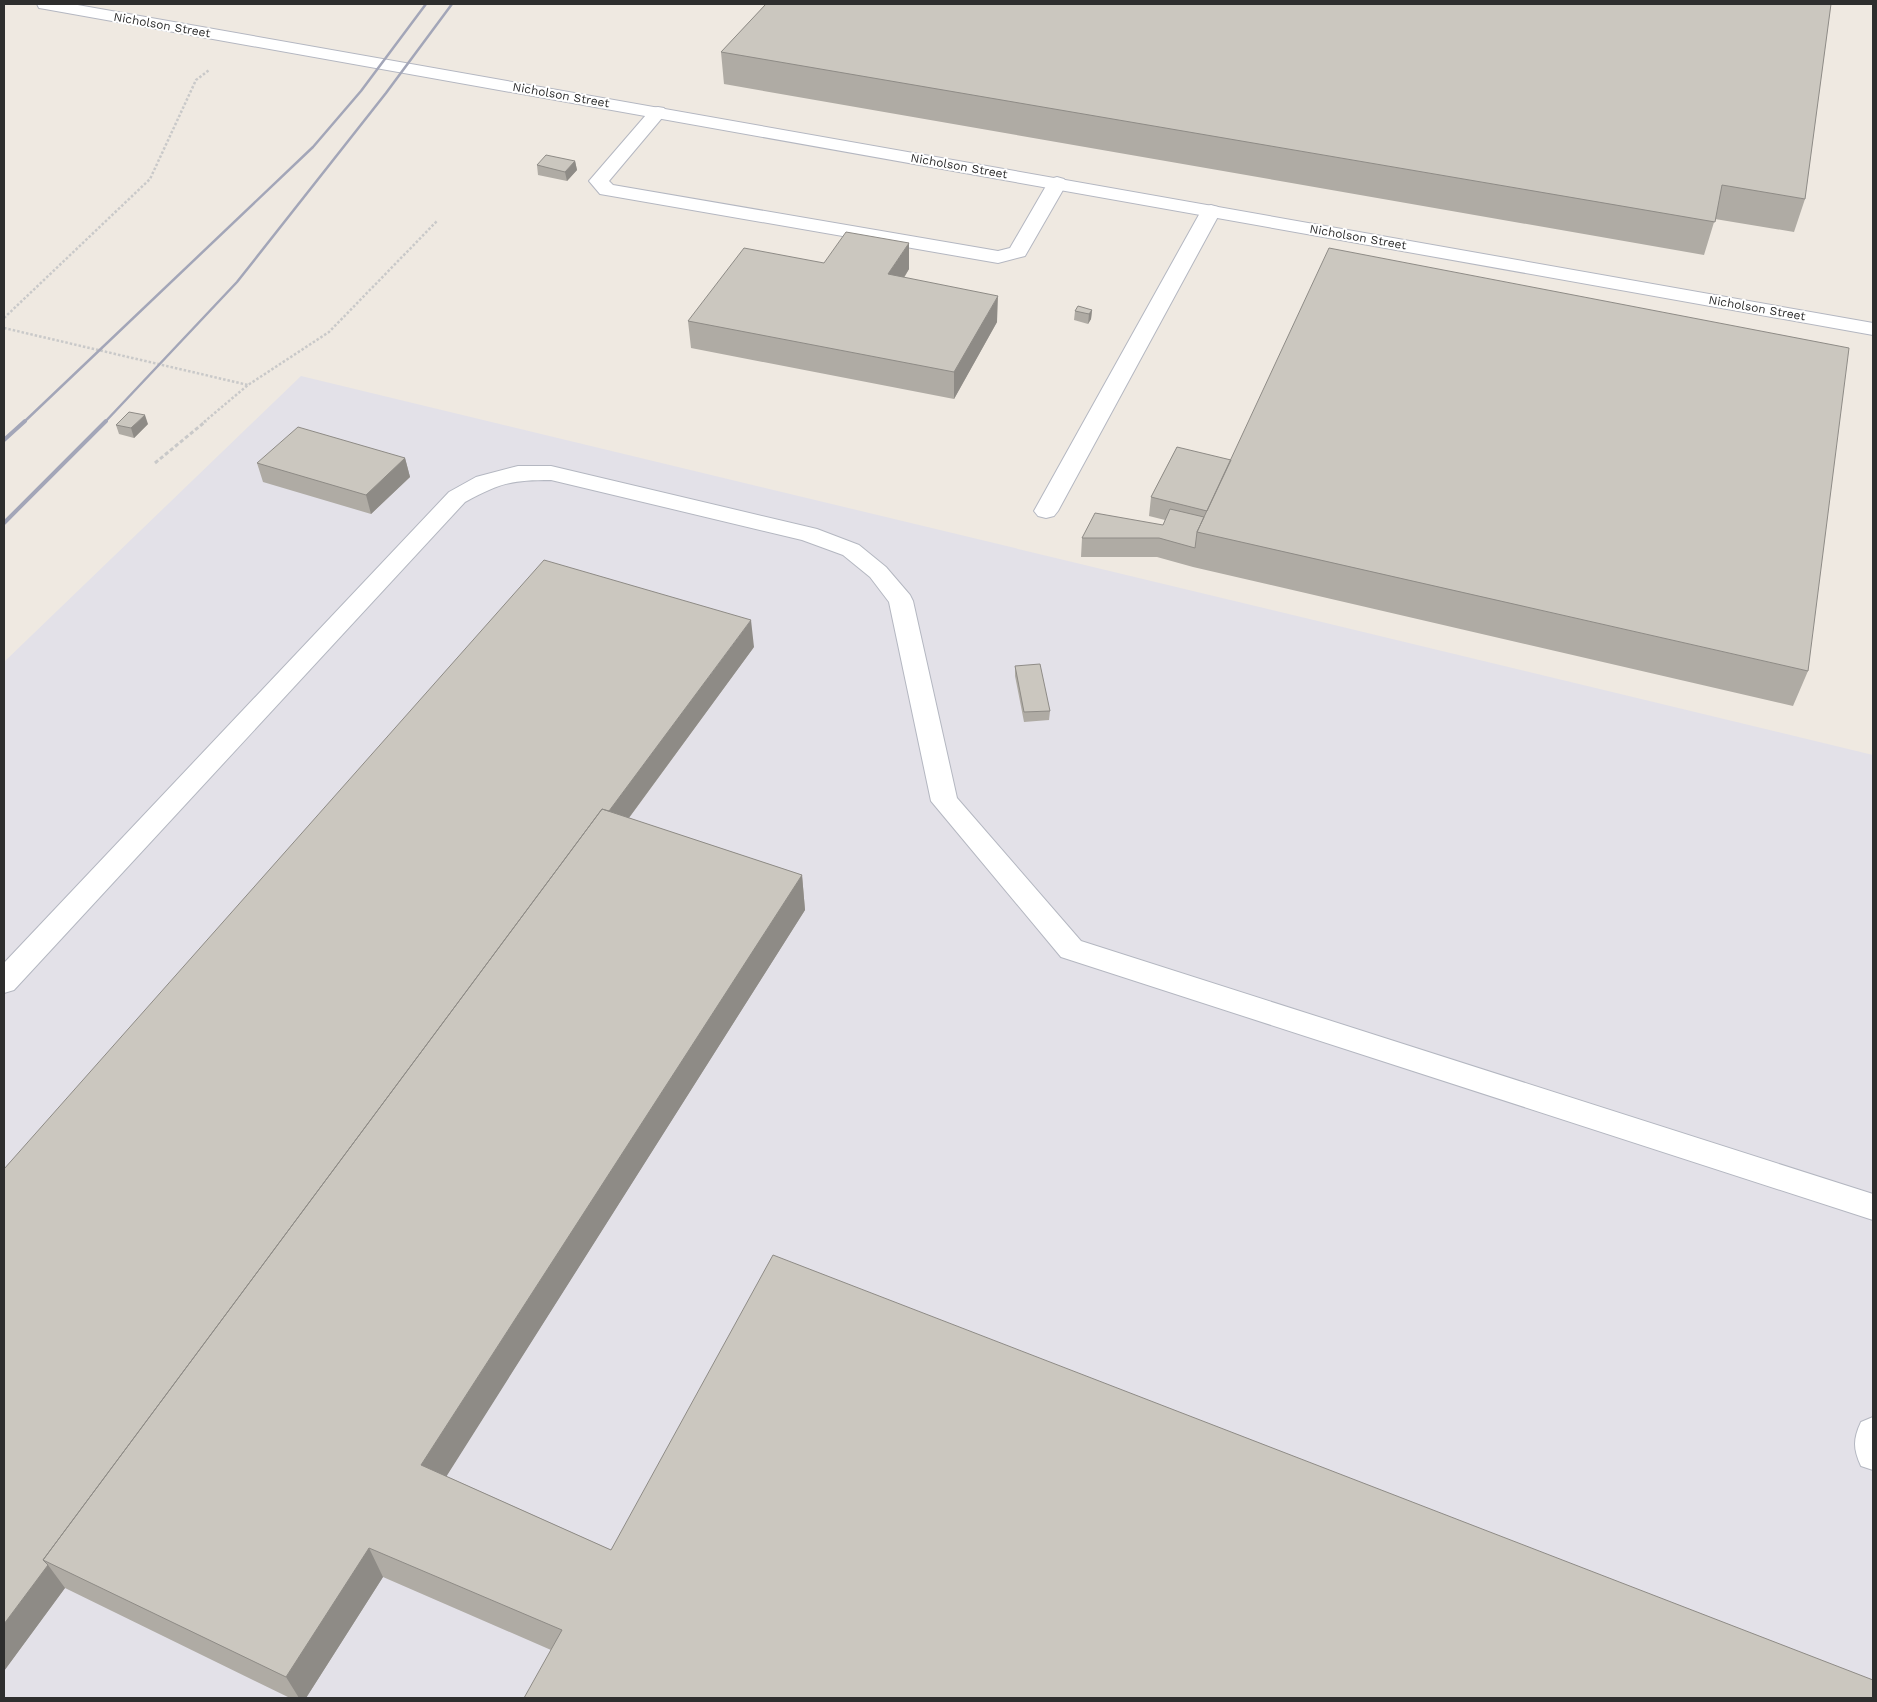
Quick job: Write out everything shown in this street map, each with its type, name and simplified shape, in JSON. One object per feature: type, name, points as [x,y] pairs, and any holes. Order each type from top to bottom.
[{"type":"main road","name":"Nicholson Street","points":[[45,4],[1873,329]]},
{"type":"main road","points":[[658,112],[599,181],[607,190],[998,257],[1018,252],[1057,183]]},
{"type":"main road","points":[[1046,511],[1211,211]]},
{"type":"main road","points":[[4,982],[457,498],[484,482],[518,473],[551,474],[809,534],[851,550],[878,572],[901,601],[944,802],[1071,949],[1873,1206]]},
{"type":"main road","points":[[1873,1433],[1871,1448],[1873,1454]]},
{"type":"path","points":[[4,318],[150,179],[196,80],[246,39]]},
{"type":"path","points":[[155,463],[248,385],[329,332],[437,221]]},
{"type":"path","points":[[4,328],[248,385]]},
{"type":"shaded area","points":[[301,376],[1873,755],[1873,1698],[4,1698],[4,662]]},
{"type":"building","points":[[766,4],[1831,4],[1805,199],[1722,185],[1715,222],[721,52]]},
{"type":"building","points":[[546,155],[575,161],[565,172],[537,165]]},
{"type":"building","points":[[846,232],[909,243],[888,274],[998,296],[954,372],[688,321],[744,248],[824,263]]},
{"type":"building","points":[[1329,248],[1849,348],[1808,671],[1197,532]]},
{"type":"building","points":[[1078,306],[1092,310],[1089,314],[1075,311]]},
{"type":"building","points":[[129,412],[145,415],[131,428],[116,425]]},
{"type":"building","points":[[298,427],[405,458],[366,495],[257,463]]},
{"type":"building","points":[[1177,447],[1231,460],[1207,511],[1151,497]]},
{"type":"building","points":[[1170,509],[1204,517],[1197,532],[1195,548],[1159,538],[1082,538],[1095,513],[1163,525]]},
{"type":"building","points":[[544,560],[751,620],[609,811],[602,809],[43,1560],[48,1565],[4,1624],[4,1169]]},
{"type":"building","points":[[1040,664],[1050,711],[1024,712],[1015,666]]},
{"type":"building","points":[[602,809],[802,875],[421,1465],[611,1550],[773,1255],[1873,1680],[1873,1698],[524,1698],[562,1630],[369,1548],[286,1677],[43,1560]]},
{"type":"railway","points":[[24,422],[313,147],[361,91],[426,4]]},
{"type":"railway","points":[[105,422],[237,282],[386,93],[452,4]]},
{"type":"railway","points":[[4,440],[25,421]]},
{"type":"railway","points":[[4,523],[105,422]]}]
